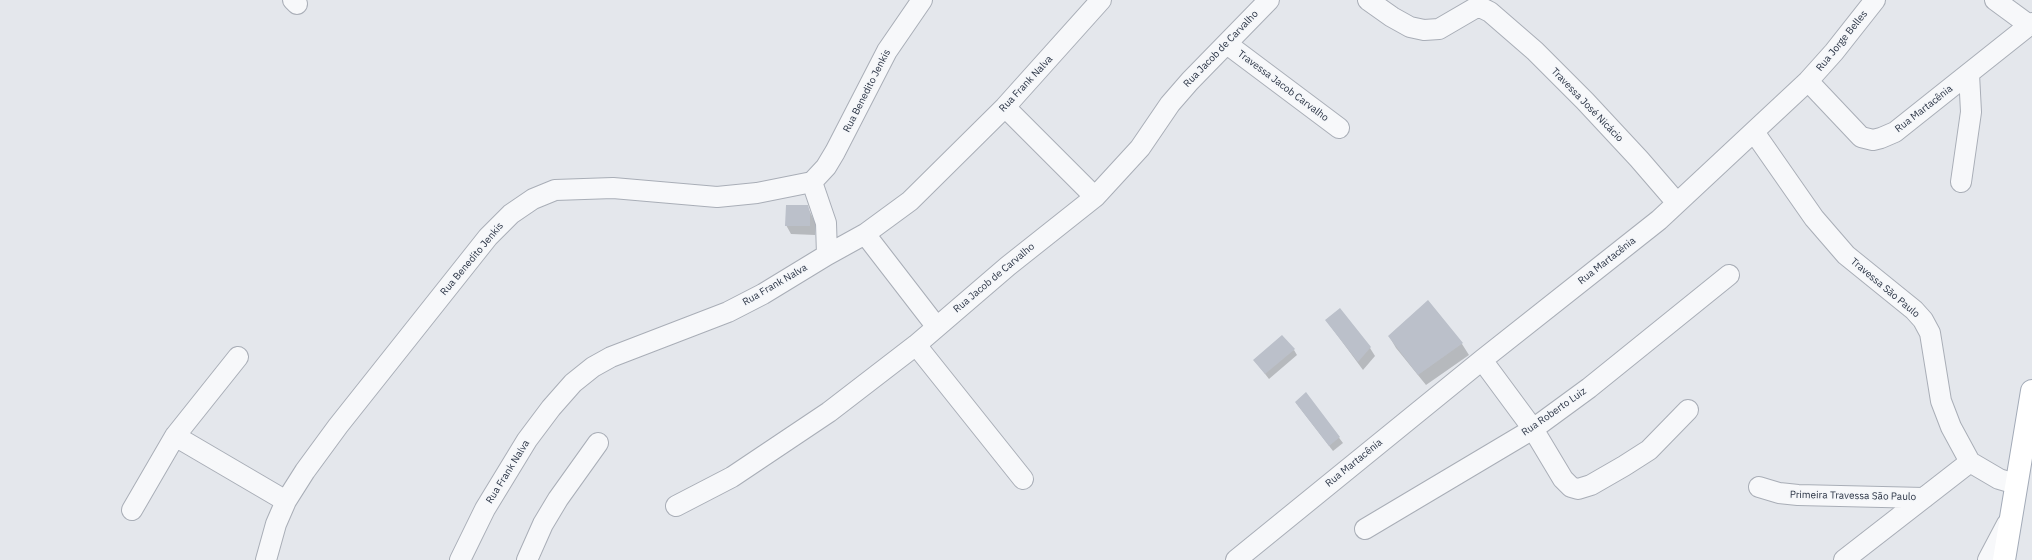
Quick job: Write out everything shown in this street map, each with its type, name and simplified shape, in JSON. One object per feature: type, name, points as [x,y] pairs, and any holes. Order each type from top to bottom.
[{"type":"main road","points":[[2004,560],[2032,392]]},
{"type":"street","name":"Rua Benedito Jenkis","points":[[266,560],[276,524],[286,501],[338,426],[488,237],[510,214],[533,199],[555,190],[613,188],[717,197],[756,193],[812,182],[826,167],[887,51],[922,0]]},
{"type":"street","name":"Rua Frank Nalva","points":[[460,560],[485,508],[527,440],[551,408],[573,383],[593,367],[611,357],[728,312],[763,294],[865,234],[910,201],[1005,107],[1101,0]]},
{"type":"street","name":"Rua Jacob de Carvalho","points":[[676,506],[732,477],[829,412],[916,345],[936,326],[1044,236],[1094,197],[1140,148],[1170,104],[1190,81],[1269,0]]},
{"type":"street","name":"Travessa José Nicácio","points":[[1368,0],[1392,17],[1410,27],[1424,30],[1439,28],[1475,8],[1482,8],[1490,12],[1535,51],[1585,101],[1639,159],[1677,203]]},
{"type":"street","name":"Rua Jorge Belles","points":[[1808,81],[1875,0]]},
{"type":"street","points":[[1995,0],[2030,24]]},
{"type":"street","name":"Rua Martacênia","points":[[1236,560],[1482,360],[1659,220],[1808,81],[1861,137],[1873,140],[1895,132],[2030,24]]},
{"type":"street","name":"Travessa Jacob Carvalho","points":[[1227,44],[1339,128]]},
{"type":"street","points":[[1961,182],[1970,112],[1969,74]]},
{"type":"street","points":[[1005,107],[1094,197]]},
{"type":"street","name":"Travessa São Paulo","points":[[1754,132],[1814,218],[1846,255],[1914,310],[1923,320],[1930,332],[1941,401],[1951,427],[1970,462]]},
{"type":"street","points":[[812,182],[826,223],[827,255]]},
{"type":"street","points":[[865,234],[936,326]]},
{"type":"street","name":"Rua Roberto Luiz","points":[[1365,529],[1533,429],[1583,392],[1729,275]]},
{"type":"street","points":[[916,345],[1023,479]]},
{"type":"street","points":[[132,510],[175,436],[238,357]]},
{"type":"street","points":[[1482,360],[1533,429],[1563,479],[1571,487],[1578,489],[1591,485],[1649,450],[1688,410]]},
{"type":"street","points":[[175,436],[286,501]]},
{"type":"street","points":[[527,560],[543,524],[558,499],[598,443]]},
{"type":"street","points":[[1844,560],[1970,462],[1999,479],[2016,484]]},
{"type":"street","name":"Primeira Travessa São Paulo","points":[[1759,487],[1779,494],[1924,498]]},
{"type":"street","points":[[1988,560],[2010,519]]},
{"type":"building","points":[[786,205],[808,205],[810,213],[810,226],[785,226]]},
{"type":"building","points":[[1428,300],[1463,343],[1418,375],[1388,336]]},
{"type":"building","points":[[1340,308],[1371,347],[1358,362],[1325,320]]},
{"type":"building","points":[[1282,335],[1295,349],[1265,374],[1253,360]]},
{"type":"building","points":[[1306,392],[1340,437],[1329,446],[1295,402]]}]
